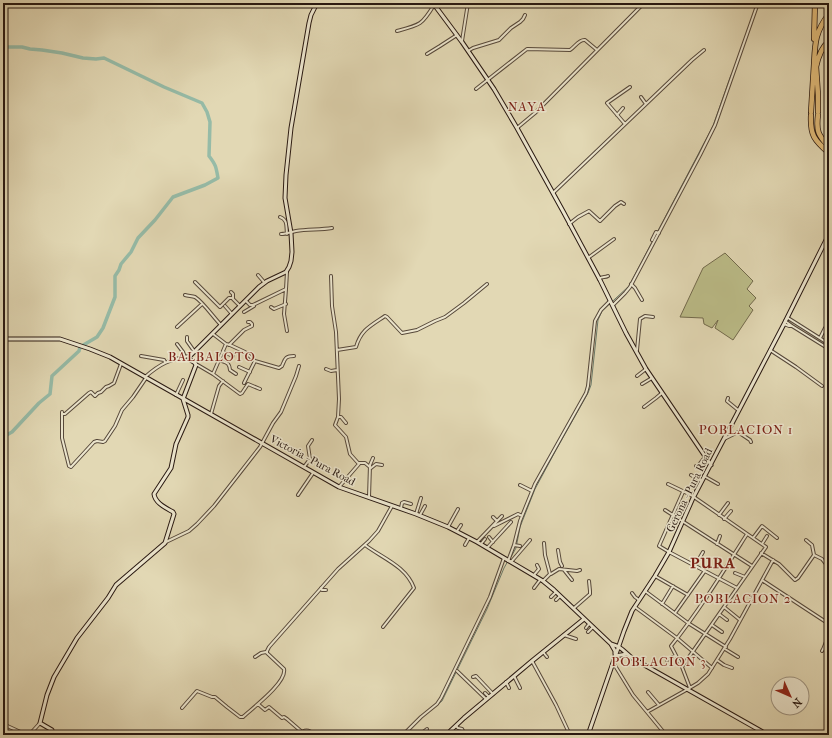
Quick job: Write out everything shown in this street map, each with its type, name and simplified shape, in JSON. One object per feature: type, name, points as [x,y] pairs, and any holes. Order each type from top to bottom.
[{"type":"highway","points":[[815,3],[815,46]]},
{"type":"highway","points":[[829,14],[816,38],[810,125],[813,136],[817,142],[829,153]]},
{"type":"highway","points":[[829,17],[823,26],[818,39],[816,67],[819,104],[817,129],[829,147]]},
{"type":"highway","points":[[816,67],[821,51],[829,40]]},
{"type":"highway","points":[[821,135],[829,143]]},
{"type":"street","points":[[287,332],[284,314],[286,304],[287,272],[291,259],[285,198],[286,180],[291,128],[309,23],[317,3]]},
{"type":"street","points":[[462,42],[468,3]]},
{"type":"street","points":[[517,128],[535,113],[644,3]]},
{"type":"street","points":[[613,304],[625,293],[631,284],[716,123],[758,3]]},
{"type":"street","points":[[398,31],[415,26],[422,22],[426,19],[434,4],[457,35],[488,80],[517,128],[613,304],[636,352],[646,369],[711,465]]},
{"type":"street","points":[[468,51],[499,40],[511,28],[520,22],[525,15]]},
{"type":"street","points":[[427,54],[457,35]]},
{"type":"street","points":[[476,89],[527,50],[570,50],[584,39],[597,50]]},
{"type":"street","points":[[553,193],[704,50]]},
{"type":"street","points":[[625,124],[607,103],[630,87]]},
{"type":"street","points":[[640,97],[646,104]]},
{"type":"street","points":[[617,115],[623,108]]},
{"type":"street","points":[[569,224],[589,211],[600,221],[615,206],[621,202],[624,204]]},
{"type":"street","points":[[280,217],[285,220],[289,233]]},
{"type":"street","points":[[280,234],[295,231],[323,230],[332,228]]},
{"type":"street","points":[[652,240],[656,232],[658,232]]},
{"type":"street","name":"Gerona - Pura Road","points":[[588,735],[624,631],[635,607],[669,552],[704,476],[785,322],[829,234]]},
{"type":"street","points":[[588,258],[614,239]]},
{"type":"street","points":[[120,364],[114,382],[110,386],[106,387],[95,396],[90,392],[65,414],[62,413],[62,438],[69,466],[71,466],[94,442],[105,441],[116,426],[122,410],[146,378],[157,367],[166,362],[187,357],[264,282],[287,272]]},
{"type":"street","points":[[258,275],[264,282]]},
{"type":"street","points":[[331,276],[332,306],[336,332],[339,399],[338,417],[335,425],[345,436],[350,454],[359,463],[364,463],[370,467]]},
{"type":"street","points":[[599,279],[608,276]]},
{"type":"street","points":[[195,282],[220,307],[229,298],[232,298]]},
{"type":"street","points":[[337,350],[356,347],[358,339],[364,330],[385,316],[402,333],[417,330],[445,317],[487,284]]},
{"type":"street","points":[[631,284],[642,300]]},
{"type":"street","points":[[245,300],[251,306],[286,289]]},
{"type":"street","points":[[231,292],[233,294],[233,300],[240,306]]},
{"type":"street","points":[[185,296],[193,296],[221,325]]},
{"type":"street","points":[[509,562],[522,516],[532,491],[586,393],[595,322],[600,312],[611,301]]},
{"type":"street","points":[[244,312],[258,302]]},
{"type":"street","points":[[177,327],[202,304]]},
{"type":"street","points":[[271,307],[273,309],[286,304]]},
{"type":"street","points":[[225,306],[232,314]]},
{"type":"street","points":[[636,352],[640,319],[641,317],[645,316],[653,317]]},
{"type":"street","points":[[787,318],[829,344]]},
{"type":"street","points":[[213,374],[227,345],[244,330],[252,326],[250,322],[248,322]]},
{"type":"street","points":[[785,322],[789,326],[792,326],[829,349]]},
{"type":"street","points":[[820,338],[825,328]]},
{"type":"street","points":[[212,334],[227,345],[245,352],[255,361],[268,365],[280,368],[286,358],[289,356],[294,356]]},
{"type":"street","points":[[187,337],[187,341],[194,351]]},
{"type":"street","name":"Victoria - Pura Road","points":[[3,339],[60,339],[104,354],[339,487],[401,508],[457,531],[479,543],[542,581],[574,608],[611,644],[619,646]]},
{"type":"street","points":[[177,344],[187,357],[241,394],[248,384],[260,389]]},
{"type":"street","points":[[770,350],[822,386]]},
{"type":"street","points":[[223,352],[233,356]]},
{"type":"street","points":[[141,356],[164,360],[166,362]]},
{"type":"street","points":[[219,360],[228,364],[230,366],[230,370],[236,374]]},
{"type":"street","points":[[244,383],[255,361]]},
{"type":"street","points":[[166,542],[174,514],[157,501],[154,495],[170,468],[175,446],[188,417],[183,398],[196,364]]},
{"type":"street","points":[[3,724],[27,735],[40,723],[47,695],[54,677],[77,638],[108,598],[116,585],[154,554],[166,542],[189,531],[214,506],[262,444],[273,423],[281,412],[299,366]]},
{"type":"street","points":[[239,367],[250,372]]},
{"type":"street","points":[[326,369],[331,372],[337,370]]},
{"type":"street","points":[[637,376],[646,369]]},
{"type":"street","points":[[642,384],[652,378]]},
{"type":"street","points":[[176,395],[183,380]]},
{"type":"street","points":[[211,414],[219,386],[223,381]]},
{"type":"street","points":[[644,407],[662,392]]},
{"type":"street","points":[[728,398],[727,401],[738,410]]},
{"type":"street","points":[[338,417],[341,417],[346,423]]},
{"type":"street","points":[[723,439],[738,432],[751,442]]},
{"type":"street","points":[[304,468],[310,459],[308,446],[312,440]]},
{"type":"street","points":[[696,466],[698,466],[705,457]]},
{"type":"street","points":[[369,497],[370,464],[373,458]]},
{"type":"street","points":[[339,487],[359,463]]},
{"type":"street","points":[[370,467],[372,468],[376,464],[382,465]]},
{"type":"street","points":[[298,495],[313,473]]},
{"type":"street","points":[[691,475],[702,481]]},
{"type":"street","points":[[704,476],[718,484]]},
{"type":"street","points":[[668,484],[691,495],[693,498],[766,547],[682,667]]},
{"type":"street","points":[[520,485],[532,491]]},
{"type":"street","points":[[683,492],[659,546],[704,572],[737,588]]},
{"type":"street","points":[[416,514],[421,498]]},
{"type":"street","points":[[401,508],[402,503],[404,502],[411,504]]},
{"type":"street","points":[[719,515],[728,503]]},
{"type":"street","points":[[255,657],[266,652],[338,569],[369,541],[378,530],[392,506]]},
{"type":"street","points":[[420,516],[425,506]]},
{"type":"street","points":[[448,527],[458,509]]},
{"type":"street","points":[[665,510],[752,566]]},
{"type":"street","points":[[724,518],[731,511]]},
{"type":"street","points":[[492,527],[518,514],[522,516]]},
{"type":"street","points":[[479,543],[502,516]]},
{"type":"street","points":[[493,518],[497,521]]},
{"type":"street","points":[[487,548],[511,522]]},
{"type":"street","points":[[457,531],[461,525]]},
{"type":"street","points":[[753,538],[762,526],[777,538]]},
{"type":"street","points":[[689,688],[682,667],[670,647],[719,579],[747,534]]},
{"type":"street","points":[[717,544],[720,536]]},
{"type":"street","points":[[762,544],[767,536]]},
{"type":"street","points":[[489,537],[493,542]]},
{"type":"street","points":[[465,544],[469,538]]},
{"type":"street","points":[[479,543],[485,539]]},
{"type":"street","points":[[509,562],[530,540]]},
{"type":"street","points":[[761,553],[779,564],[796,580],[814,555],[812,545],[806,540]]},
{"type":"street","points":[[544,543],[545,555],[550,574]]},
{"type":"street","points":[[364,545],[395,564],[408,578],[414,588],[383,627]]},
{"type":"street","points":[[514,545],[520,546]]},
{"type":"street","points":[[534,588],[562,565],[558,550]]},
{"type":"street","points":[[695,566],[703,552]]},
{"type":"street","points":[[814,555],[822,559],[828,566]]},
{"type":"street","points":[[403,735],[425,713],[437,704],[441,698],[490,596],[504,558]]},
{"type":"street","points":[[647,712],[698,683],[708,674],[725,648],[773,560]]},
{"type":"street","points":[[533,576],[540,569],[537,566]]},
{"type":"street","points":[[559,569],[580,570]]},
{"type":"street","points":[[564,570],[572,580]]},
{"type":"street","points":[[675,613],[704,572]]},
{"type":"street","points":[[735,573],[745,577]]},
{"type":"street","points":[[655,576],[688,595]]},
{"type":"street","points":[[762,580],[829,624]]},
{"type":"street","points":[[574,608],[590,594],[589,581]]},
{"type":"street","points":[[662,604],[673,586]]},
{"type":"street","points":[[321,588],[322,590],[326,590]]},
{"type":"street","points":[[645,591],[688,623],[738,657]]},
{"type":"street","points":[[551,597],[556,592]]},
{"type":"street","points":[[632,593],[639,600]]},
{"type":"street","points":[[556,600],[560,596]]},
{"type":"street","points":[[635,607],[677,638],[712,668]]},
{"type":"street","points":[[724,607],[740,620]]},
{"type":"street","points":[[719,614],[727,620]]},
{"type":"street","points":[[447,735],[501,685],[564,635],[578,627],[584,619]]},
{"type":"street","points":[[586,628],[589,624]]},
{"type":"street","points":[[712,625],[722,632]]},
{"type":"street","points":[[588,632],[593,627]]},
{"type":"street","points":[[822,651],[829,637],[829,632]]},
{"type":"street","points":[[564,635],[576,638]]},
{"type":"street","points":[[611,644],[615,650],[615,656],[627,654]]},
{"type":"street","points":[[619,646],[627,654],[689,688],[768,735]]},
{"type":"street","points":[[182,708],[197,691],[215,697],[240,717],[243,717],[275,687],[280,681],[284,672],[284,669],[266,652]]},
{"type":"street","points":[[543,652],[548,657]]},
{"type":"street","points":[[668,660],[675,656]]},
{"type":"street","points":[[717,660],[732,668]]},
{"type":"street","points":[[532,661],[556,705],[570,735]]},
{"type":"street","points":[[613,663],[633,695],[666,735]]},
{"type":"street","points":[[457,671],[488,698]]},
{"type":"street","points":[[473,677],[476,676],[493,694]]},
{"type":"street","points":[[514,676],[520,688]]},
{"type":"street","points":[[506,682],[509,688]]},
{"type":"street","points":[[648,692],[659,705]]},
{"type":"street","points":[[485,693],[488,698]]},
{"type":"street","points":[[258,704],[265,710],[269,707],[282,718],[284,717],[287,719],[302,732]]},
{"type":"street","points":[[40,723],[52,730],[52,735]]},
{"type":"street","points":[[456,726],[464,731]]},
{"type":"street","points":[[422,735],[427,729]]},
{"type":"street","points":[[299,735],[305,730],[308,730],[314,735]]},
{"type":"street","points":[[451,730],[456,735]]},
{"type":"green space","points":[[725,253],[753,281],[747,289],[756,298],[749,306],[753,310],[733,340],[715,328],[718,320],[712,328],[704,324],[703,318],[680,317],[703,268]]},
{"type":"waterway","points":[[3,40],[5,47],[22,47],[83,58],[104,58],[164,87],[202,103],[210,122],[209,156],[215,166],[218,178],[205,185],[173,197],[155,220],[138,238],[131,252],[121,264],[115,276],[115,297],[103,328],[97,337],[80,347],[79,351],[52,376],[50,394],[39,403],[12,432],[3,437]]},
{"type":"waterway","points":[[511,557],[516,548],[520,527],[535,489],[591,385],[598,320],[602,311],[629,286],[713,126],[731,75]]},
{"type":"waterway","points":[[428,712],[442,701],[487,609],[508,561]]},
{"type":"waterway","points":[[405,735],[424,716]]},
{"type":"district","name":"NAYA","points":[[527,106]]},
{"type":"district","name":"BALBALOTO","points":[[212,356]]},
{"type":"district","name":"POBLACION 1","points":[[746,429]]},
{"type":"district","name":"PURA","points":[[713,563]]},
{"type":"district","name":"POBLACION 2","points":[[743,598]]},
{"type":"district","name":"POBLACION 3","points":[[659,661]]}]
